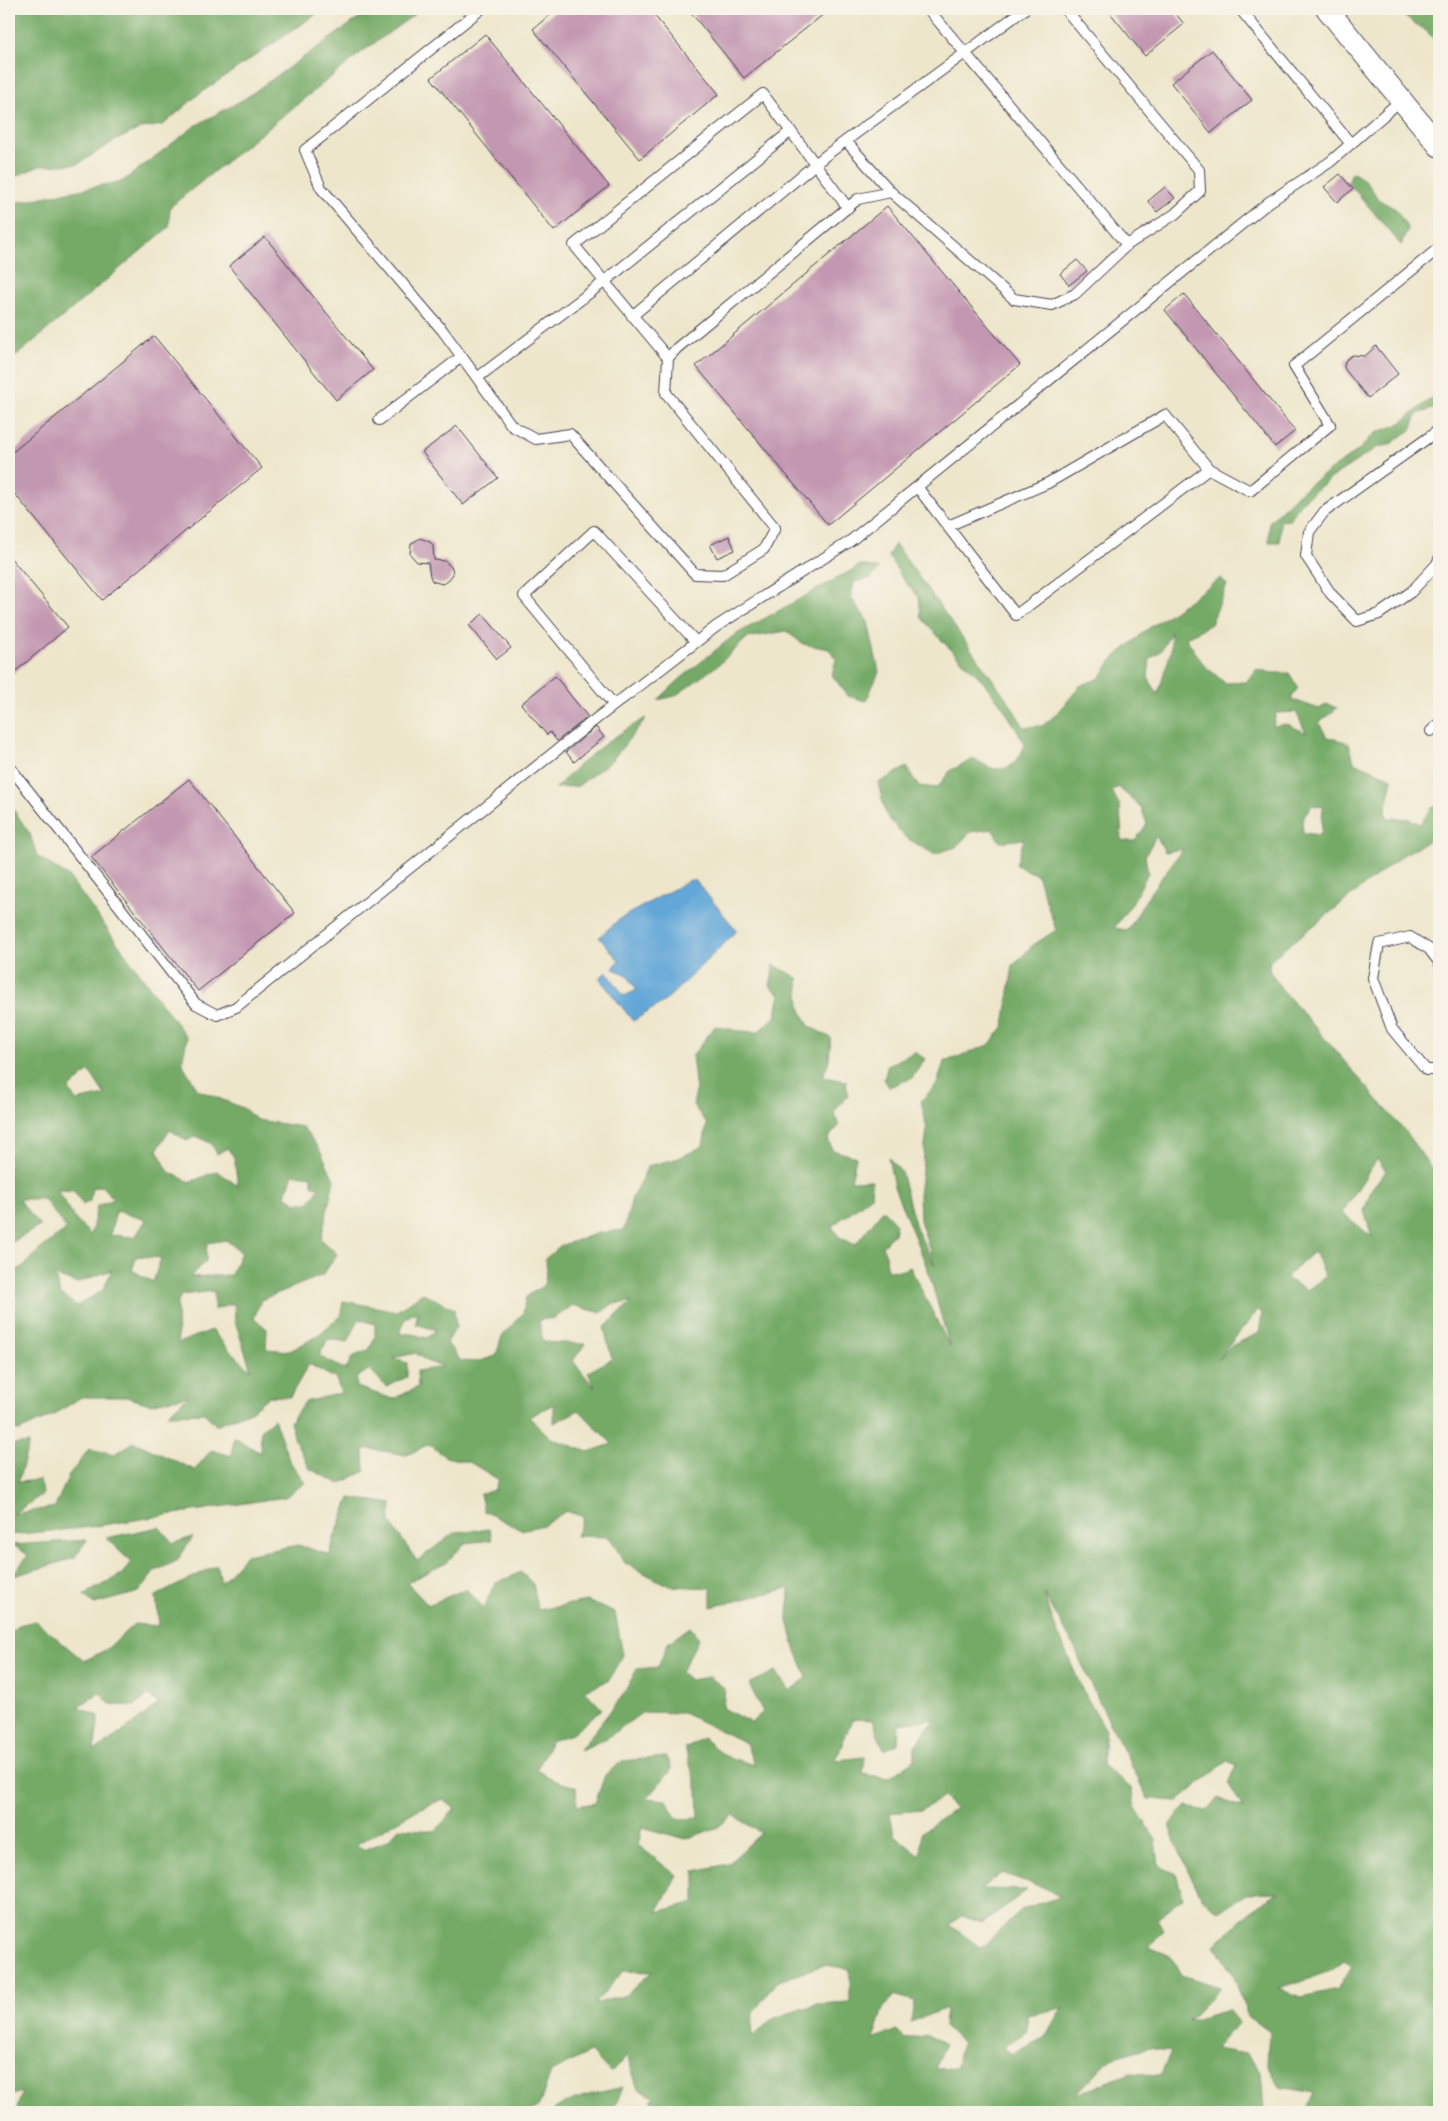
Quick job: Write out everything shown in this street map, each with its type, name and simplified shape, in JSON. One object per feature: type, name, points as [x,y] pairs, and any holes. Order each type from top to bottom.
[{"type":"street","points":[[1327,9],[1400,101],[1439,146]]},
{"type":"lane","points":[[481,9],[305,150],[321,188],[443,331],[512,426],[536,439],[570,434],[695,574],[724,575],[764,549],[775,528],[666,392],[668,358],[677,348],[858,199],[891,192]]},
{"type":"lane","points":[[928,9],[1127,245]]},
{"type":"lane","points":[[632,316],[816,163],[1025,9]]},
{"type":"lane","points":[[846,141],[891,192],[1014,299],[1052,305],[1075,294],[1127,245],[1175,214],[1200,191],[1198,170],[1066,9]]},
{"type":"lane","points":[[1240,9],[1351,144]]},
{"type":"lane","points":[[668,358],[574,244],[763,94],[848,208]]},
{"type":"lane","points":[[9,766],[196,1004],[217,1015],[236,1007],[614,705],[716,626],[849,542],[1269,202],[1305,180],[1351,144],[1400,101]]},
{"type":"lane","points":[[477,378],[604,282],[791,131]]},
{"type":"lane","points":[[948,526],[1048,483],[1165,415],[1209,470],[1250,491],[1330,425],[1294,366],[1439,248]]},
{"type":"lane","points":[[379,420],[461,356]]},
{"type":"lane","points":[[1439,430],[1324,512],[1309,532],[1306,556],[1331,594],[1357,621],[1379,614],[1411,592],[1437,564],[1439,559]]},
{"type":"lane","points":[[918,488],[1016,615],[1209,470]]},
{"type":"lane","points":[[614,705],[524,596],[594,531],[696,642]]},
{"type":"lane","points":[[1439,962],[1429,949],[1410,937],[1379,944],[1373,978],[1392,1029],[1426,1070],[1439,1070]]},
{"type":"green space","points":[[9,9],[324,9],[199,94],[163,125],[141,128],[111,143],[78,164],[40,166],[9,179]]},
{"type":"green space","points":[[372,9],[422,9],[362,52],[170,207],[169,227],[9,362],[9,204],[123,181],[195,126],[244,99]]},
{"type":"green space","points":[[1401,9],[1439,9],[1439,44],[1425,30],[1403,16]]},
{"type":"green space","points":[[1352,172],[1366,181],[1379,200],[1396,209],[1408,229],[1401,245],[1348,182]]},
{"type":"green space","points":[[1439,392],[1439,407],[1417,414],[1411,430],[1389,445],[1378,447],[1335,475],[1301,502],[1290,520],[1280,521],[1280,542],[1269,542],[1269,522],[1301,491],[1360,449],[1374,434],[1401,423]]},
{"type":"green space","points":[[895,544],[1009,702],[1024,727],[1042,726],[1058,713],[1080,686],[1100,678],[1112,660],[1145,631],[1221,578],[1227,585],[1211,624],[1186,638],[1204,665],[1225,683],[1246,682],[1257,669],[1272,673],[1289,673],[1298,687],[1291,699],[1319,709],[1327,704],[1337,708],[1319,723],[1327,737],[1349,743],[1354,762],[1392,778],[1387,803],[1387,818],[1410,819],[1420,824],[1432,808],[1439,805],[1439,831],[1425,843],[1403,855],[1270,960],[1269,970],[1281,988],[1403,1129],[1439,1178],[1439,2112],[1306,2112],[1314,2093],[1280,2087],[1267,2064],[1269,2032],[1248,2017],[1234,1977],[1215,1945],[1249,1913],[1278,1893],[1246,1894],[1219,1911],[1202,1899],[1177,1847],[1169,1825],[1185,1807],[1207,1811],[1218,1798],[1243,1808],[1228,1783],[1237,1765],[1227,1761],[1178,1801],[1148,1799],[1091,1685],[1074,1646],[1044,1594],[1056,1629],[1083,1691],[1106,1730],[1102,1765],[1131,1788],[1135,1807],[1156,1839],[1159,1867],[1176,1873],[1183,1898],[1157,1918],[1163,1930],[1149,1947],[1171,1956],[1181,1975],[1221,1987],[1188,2021],[1229,2010],[1239,2022],[1215,2049],[1247,2054],[1261,2073],[1264,2108],[1270,2112],[802,2112],[799,2110],[792,2112],[645,2112],[654,2097],[638,2089],[627,2056],[611,2072],[590,2052],[551,2072],[539,2106],[529,2112],[16,2112],[22,2092],[9,2096],[9,1634],[18,1625],[36,1621],[84,1661],[107,1649],[134,1624],[159,1626],[156,1596],[217,1565],[221,1583],[246,1555],[298,1545],[330,1555],[334,1538],[350,1498],[392,1504],[390,1522],[417,1561],[455,1532],[490,1529],[492,1540],[465,1543],[447,1562],[407,1583],[428,1605],[466,1589],[484,1608],[494,1584],[521,1572],[533,1584],[538,1610],[587,1601],[615,1613],[623,1655],[608,1681],[584,1690],[602,1709],[572,1734],[551,1741],[537,1770],[556,1781],[576,1787],[577,1806],[595,1803],[605,1775],[622,1761],[666,1757],[672,1769],[647,1798],[666,1800],[677,1819],[699,1818],[698,1791],[685,1748],[703,1738],[725,1756],[754,1765],[746,1743],[683,1713],[643,1712],[607,1738],[579,1751],[623,1695],[637,1669],[658,1667],[668,1643],[690,1627],[699,1638],[681,1672],[690,1680],[710,1677],[725,1689],[723,1708],[751,1723],[763,1712],[749,1684],[776,1671],[789,1691],[807,1678],[796,1651],[788,1621],[789,1588],[711,1607],[711,1588],[669,1586],[625,1563],[609,1537],[576,1536],[584,1517],[566,1511],[544,1525],[521,1530],[484,1511],[480,1494],[494,1490],[499,1480],[471,1463],[446,1457],[429,1444],[407,1455],[364,1448],[365,1471],[340,1484],[310,1469],[295,1440],[290,1422],[305,1402],[341,1393],[336,1379],[309,1364],[290,1397],[269,1396],[251,1411],[216,1425],[204,1413],[168,1414],[188,1396],[150,1404],[126,1397],[81,1397],[54,1415],[19,1431],[9,1429],[9,1269],[20,1269],[37,1252],[66,1229],[44,1199],[18,1199],[40,1226],[9,1244],[9,803],[30,834],[37,856],[69,877],[187,1038],[182,1063],[198,1090],[243,1108],[257,1120],[303,1127],[321,1152],[334,1180],[321,1239],[337,1254],[323,1275],[261,1300],[254,1318],[267,1329],[266,1349],[290,1351],[317,1336],[341,1316],[343,1301],[397,1311],[423,1293],[454,1309],[456,1327],[447,1343],[461,1361],[476,1362],[496,1356],[502,1336],[523,1313],[526,1297],[544,1285],[547,1269],[545,1259],[560,1246],[598,1233],[624,1230],[632,1198],[648,1166],[679,1158],[703,1146],[707,1124],[693,1105],[696,1091],[692,1056],[715,1026],[739,1031],[758,1032],[775,1017],[780,994],[770,986],[774,965],[798,978],[800,1008],[809,1026],[831,1038],[829,1060],[823,1077],[846,1081],[848,1095],[834,1112],[839,1126],[828,1138],[832,1150],[856,1157],[851,1181],[872,1180],[871,1197],[832,1226],[838,1236],[855,1245],[883,1210],[896,1224],[894,1234],[882,1246],[886,1255],[887,1270],[900,1271],[910,1267],[950,1347],[928,1270],[894,1187],[888,1157],[901,1172],[916,1228],[935,1266],[920,1220],[919,1195],[927,1129],[921,1101],[937,1084],[944,1062],[989,1045],[1004,1026],[1013,965],[1033,945],[1056,930],[1037,875],[1016,865],[1024,839],[1000,842],[992,829],[971,832],[956,847],[934,854],[905,837],[886,815],[878,783],[907,767],[918,786],[937,788],[951,770],[974,759],[994,769],[1003,769],[1012,765],[1019,757],[1025,744],[1003,707],[979,677],[945,644],[921,617],[919,598],[905,582],[888,556]],"holes":[[[1171,632],[1171,651],[1158,694],[1148,678],[1150,659],[1161,651]],[[1296,712],[1306,733],[1287,724],[1273,726],[1276,713]],[[1118,787],[1141,807],[1147,824],[1135,841],[1122,841],[1120,806],[1112,791]],[[1312,805],[1323,807],[1321,835],[1303,833],[1302,820]],[[1156,836],[1165,852],[1183,849],[1150,893],[1128,930],[1114,928],[1131,905],[1148,873],[1145,856]],[[89,1071],[105,1095],[76,1101],[69,1089]],[[170,1130],[187,1141],[196,1136],[212,1144],[217,1154],[227,1148],[234,1157],[238,1186],[217,1171],[190,1182],[169,1172],[157,1150]],[[1377,1159],[1386,1171],[1372,1188],[1364,1211],[1372,1237],[1342,1213]],[[293,1174],[312,1176],[312,1185],[319,1188],[309,1203],[297,1203],[285,1196]],[[101,1186],[114,1199],[97,1206],[91,1235],[75,1219],[57,1190],[74,1191],[83,1205],[90,1201],[92,1188]],[[116,1211],[146,1220],[135,1237],[110,1235]],[[226,1240],[241,1252],[231,1275],[190,1277],[206,1261],[207,1243]],[[1314,1251],[1325,1277],[1307,1290],[1285,1278]],[[137,1256],[161,1258],[153,1282],[132,1270]],[[112,1270],[103,1290],[77,1306],[60,1294],[55,1276],[77,1283]],[[214,1291],[214,1310],[234,1303],[235,1321],[251,1370],[229,1350],[212,1330],[178,1343],[177,1305],[181,1295]],[[631,1302],[604,1328],[612,1359],[588,1372],[595,1388],[573,1361],[585,1344],[543,1342],[539,1320],[555,1318],[573,1305],[601,1313],[612,1304]],[[1258,1310],[1262,1314],[1259,1333],[1233,1345],[1217,1360]],[[417,1312],[416,1324],[436,1330],[427,1338],[412,1334],[400,1334],[405,1318]],[[359,1319],[375,1324],[375,1337],[369,1350],[352,1357],[346,1370],[319,1356],[328,1339],[348,1342]],[[416,1353],[426,1361],[443,1367],[417,1371],[418,1387],[393,1399],[357,1387],[356,1378],[370,1369],[386,1387],[407,1377],[407,1363],[393,1358]],[[554,1404],[554,1423],[579,1410],[612,1444],[588,1452],[551,1438],[529,1417]],[[100,1693],[110,1704],[134,1706],[148,1696],[159,1703],[131,1726],[94,1751],[99,1716],[78,1707]],[[852,1719],[872,1720],[884,1750],[898,1744],[899,1724],[934,1719],[915,1746],[915,1760],[888,1778],[863,1774],[865,1757],[836,1760]],[[943,1797],[955,1809],[922,1832],[920,1856],[894,1835],[890,1813],[922,1810]],[[443,1799],[455,1809],[435,1831],[399,1828],[387,1841],[363,1850],[357,1844],[417,1810]],[[733,1815],[761,1833],[728,1864],[695,1871],[695,1902],[657,1912],[677,1876],[638,1845],[642,1827],[686,1839],[718,1827]],[[1002,1873],[1045,1888],[1060,1897],[1022,1909],[981,1948],[950,1925],[961,1916],[983,1923],[1027,1890],[980,1889]],[[1344,1961],[1352,1966],[1338,1989],[1301,1997],[1280,1989],[1331,1971]],[[824,1965],[850,1969],[850,2002],[817,2004],[774,2018],[752,2037],[753,2013],[776,1982]],[[624,1971],[652,1972],[626,1995],[594,2004]],[[894,1995],[914,2001],[911,2022],[946,2008],[944,2026],[962,2043],[955,2068],[935,2069],[945,2045],[928,2035],[905,2039],[897,2030],[873,2039],[883,2009]],[[1063,2008],[1045,2037],[1013,2054],[1002,2048],[1027,2031],[1027,2015]],[[1149,2047],[1171,2051],[1161,2075],[1130,2073],[1075,2095],[1111,2058]]]},
{"type":"green space","points":[[861,565],[879,569],[871,578],[854,582],[851,597],[868,622],[879,672],[866,701],[848,696],[832,675],[836,659],[829,649],[803,644],[786,631],[747,638],[718,665],[675,696],[658,700],[679,680],[733,636]]},
{"type":"green space","points":[[646,718],[613,759],[578,786],[556,788],[598,749]]},
{"type":"green space","points":[[915,1052],[925,1059],[912,1078],[889,1087],[884,1079],[888,1065]]},
{"type":"green space","points":[[274,1419],[289,1460],[305,1483],[285,1497],[83,1528],[9,1535],[9,1445],[29,1443],[18,1482],[40,1480],[43,1494],[13,1514],[55,1507],[68,1477],[89,1449],[115,1454],[134,1442],[195,1470],[211,1450],[232,1456],[234,1437],[260,1453],[261,1430]]},
{"type":"green space","points":[[159,1527],[173,1543],[193,1537],[177,1561],[155,1571],[139,1592],[94,1604],[84,1595],[122,1574],[131,1562],[106,1538]]},
{"type":"green space","points":[[87,1540],[74,1558],[11,1577],[28,1555],[13,1545]]},
{"type":"green space","points":[[623,2087],[613,2112],[552,2112],[575,2099]]},
{"type":"water","points":[[690,880],[696,881],[737,931],[665,1001],[633,1021],[599,978],[607,972],[624,996],[637,990],[626,974],[613,969],[619,960],[599,937],[621,918]]},
{"type":"building","points":[[557,9],[649,9],[719,94],[640,159],[533,29]]},
{"type":"building","points":[[688,9],[830,9],[744,78]]},
{"type":"building","points":[[1107,9],[1172,9],[1184,24],[1145,56]]},
{"type":"building","points":[[485,34],[609,186],[554,231],[431,78]]},
{"type":"building","points":[[1212,50],[1252,100],[1211,133],[1171,83]]},
{"type":"building","points":[[1340,174],[1353,189],[1337,202],[1324,187]]},
{"type":"building","points":[[1165,187],[1175,198],[1157,212],[1148,201]]},
{"type":"building","points":[[887,206],[1020,365],[828,525],[696,366]]},
{"type":"building","points":[[265,237],[373,370],[336,400],[229,266]]},
{"type":"building","points":[[1077,260],[1087,271],[1069,285],[1060,274]]},
{"type":"building","points":[[1184,294],[1295,431],[1275,447],[1165,310]]},
{"type":"building","points":[[154,336],[262,468],[102,600],[9,487],[9,455]]},
{"type":"building","points":[[1376,346],[1398,374],[1368,398],[1344,367],[1345,361],[1352,355],[1365,356]]},
{"type":"building","points":[[457,426],[498,478],[463,505],[422,452]]},
{"type":"building","points":[[729,536],[735,550],[717,558],[710,545]]},
{"type":"building","points":[[420,538],[430,542],[433,546],[434,560],[445,561],[452,568],[453,574],[447,582],[442,584],[432,581],[428,563],[417,562],[410,554],[411,544]]},
{"type":"building","points":[[9,556],[68,627],[9,677]]},
{"type":"building","points":[[483,614],[511,648],[497,659],[469,625]]},
{"type":"building","points":[[555,676],[588,717],[557,741],[550,732],[547,735],[521,704]]},
{"type":"building","points":[[596,727],[604,737],[574,762],[566,752]]},
{"type":"building","points":[[189,779],[295,913],[198,991],[91,857]]}]
